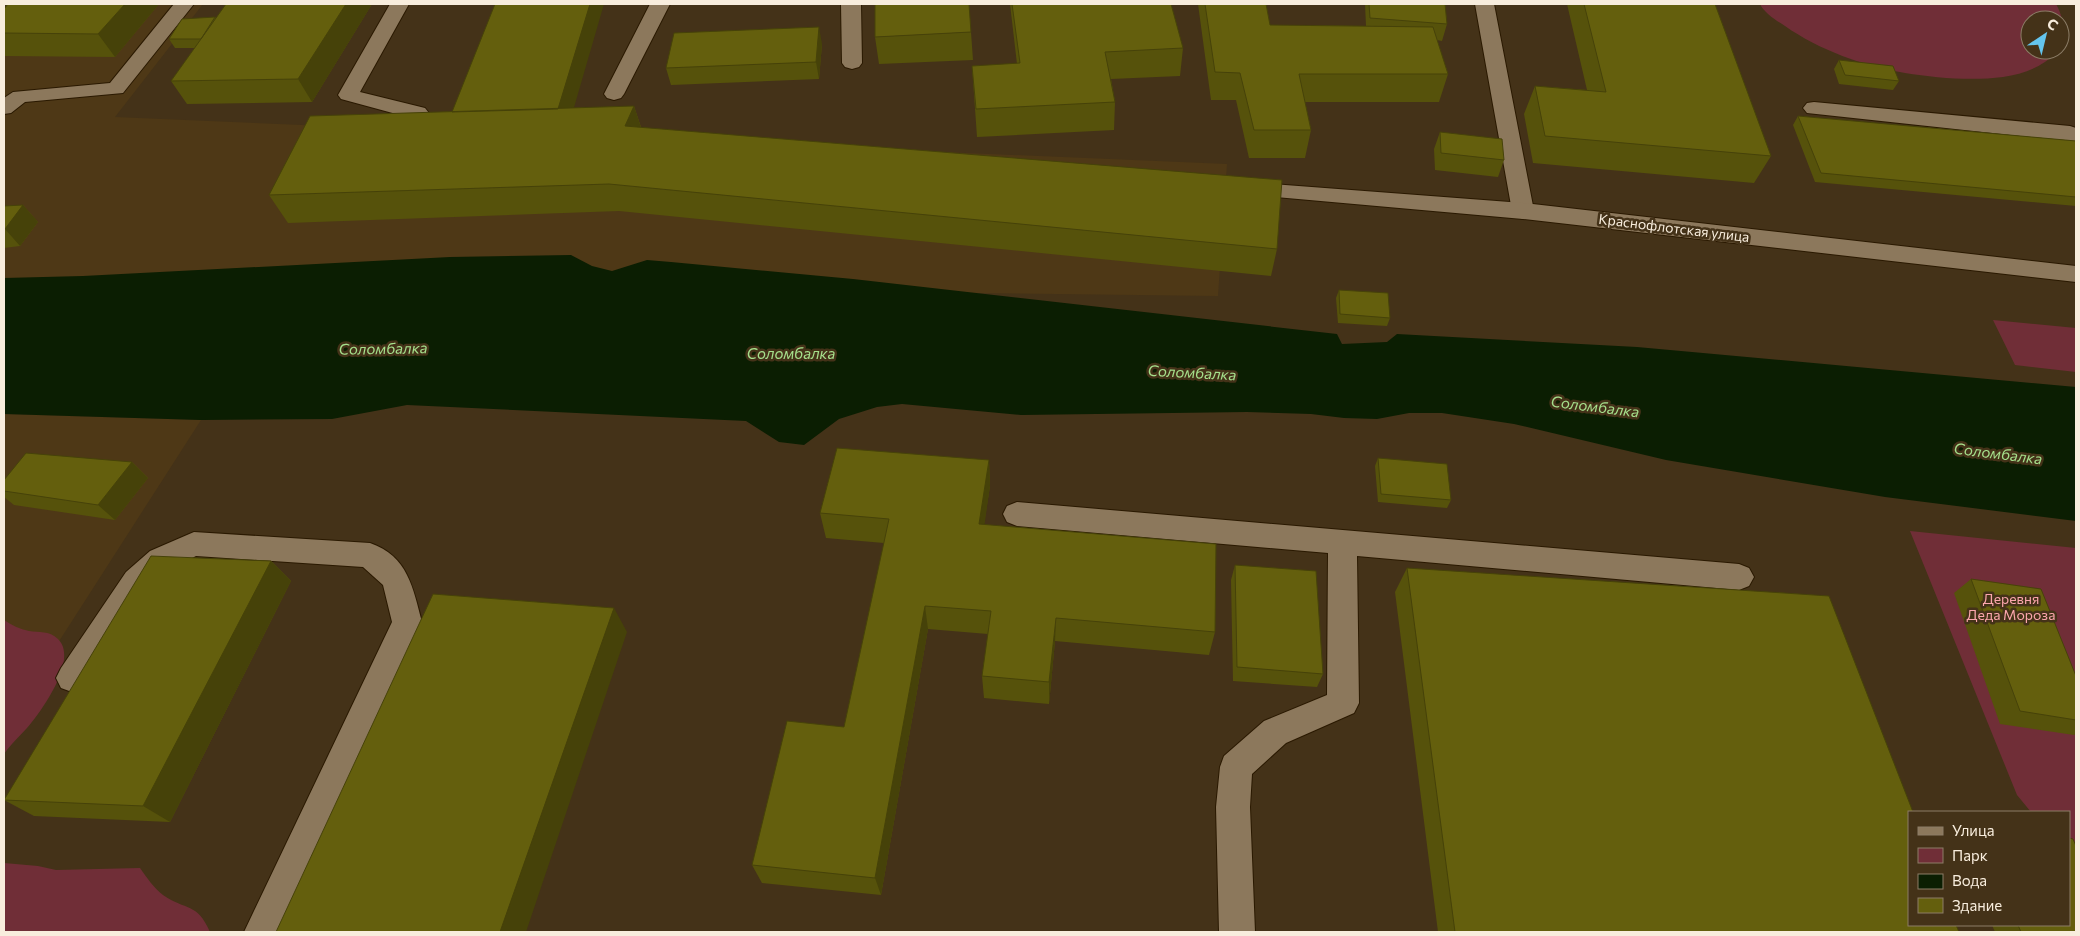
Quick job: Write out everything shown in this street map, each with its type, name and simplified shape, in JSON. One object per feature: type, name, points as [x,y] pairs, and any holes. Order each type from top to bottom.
[{"type":"street","points":[[4,108],[20,96],[116,89],[184,4]]},
{"type":"street","points":[[399,4],[348,95],[418,113]]},
{"type":"street","points":[[614,94],[660,4]]},
{"type":"street","points":[[851,4],[852,63]]},
{"type":"street","points":[[1484,4],[1523,211]]},
{"type":"street","points":[[1814,108],[2076,135]]},
{"type":"street","name":"Краснофлотская улица","points":[[1262,190],[1523,211],[2076,274]]},
{"type":"street","points":[[1017,514],[1739,577]]},
{"type":"street","points":[[1237,932],[1233,807],[1236,767],[1276,732],[1344,703],[1342,542]]},
{"type":"street","points":[[72,678],[136,581],[160,560],[194,544],[370,555],[396,579],[406,622],[262,932]]},
{"type":"shaded area","points":[[9,4],[203,4],[115,117],[1227,164],[1218,296],[4,281],[4,9]]},
{"type":"shaded area","points":[[4,414],[201,420],[4,727]]},
{"type":"green space","points":[[1760,4],[2056,4],[2058,10],[2020,10],[2020,60],[2048,60],[2018,74],[1979,79],[1917,75],[1889,70],[1842,56],[1798,35],[1764,11]]},
{"type":"green space","points":[[1993,320],[2076,328],[2076,372],[2015,365]]},
{"type":"green space","name":"Деревня Деда Мороза","points":[[1910,531],[2076,548],[2076,877],[2070,865],[2070,811],[2030,811],[2017,795]]},
{"type":"green space","points":[[4,620],[22,629],[55,636],[63,648],[64,659],[56,685],[41,710],[4,754]]},
{"type":"green space","points":[[4,863],[38,866],[56,870],[140,868],[163,895],[195,911],[205,922],[210,932],[4,932]]},
{"type":"water","name":"Соломбалка","points":[[571,255],[592,266],[612,271],[647,260],[853,279],[1337,334],[1342,344],[1387,342],[1397,334],[1637,347],[2076,387],[2076,521],[1885,497],[1666,460],[1514,424],[1442,413],[1409,413],[1377,419],[1247,412],[1021,415],[902,404],[877,407],[839,419],[804,445],[779,442],[746,421],[407,405],[332,419],[201,420],[4,414],[4,278],[83,276],[450,257]]},
{"type":"building","points":[[8,4],[125,4],[98,34],[4,33],[4,9]]},
{"type":"building","points":[[226,4],[346,4],[298,79],[171,81]]},
{"type":"building","points":[[495,4],[590,4],[558,109],[452,112]]},
{"type":"building","points":[[875,4],[969,4],[971,32],[875,37]]},
{"type":"building","points":[[1012,4],[1171,4],[1183,48],[1105,52],[1115,102],[976,109],[972,66],[1020,63]]},
{"type":"building","points":[[1205,4],[1266,4],[1270,25],[1433,27],[1448,74],[1299,74],[1311,130],[1254,130],[1240,73],[1215,72]]},
{"type":"building","points":[[1369,4],[1445,4],[1447,24],[1370,18]]},
{"type":"building","points":[[1584,4],[1715,4],[1771,156],[1545,136],[1535,86],[1606,92]]},
{"type":"building","points":[[215,17],[201,39],[169,39],[182,19]]},
{"type":"building","points":[[819,27],[816,62],[666,68],[674,33]]},
{"type":"building","points":[[1839,60],[1893,66],[1899,81],[1845,75]]},
{"type":"building","points":[[634,106],[625,126],[1282,180],[1277,249],[609,184],[269,195],[310,116]]},
{"type":"building","points":[[1798,116],[2076,141],[2076,197],[1821,173]]},
{"type":"building","points":[[1440,132],[1502,139],[1504,160],[1441,153]]},
{"type":"building","points":[[23,205],[5,229],[4,230],[4,206]]},
{"type":"building","points":[[1339,290],[1388,293],[1390,318],[1340,314]]},
{"type":"building","points":[[837,448],[989,460],[979,524],[1216,544],[1215,632],[1056,618],[1049,682],[982,676],[991,611],[925,606],[875,878],[752,865],[787,721],[844,727],[889,519],[820,513]]},
{"type":"building","points":[[26,453],[132,462],[98,505],[4,491],[4,480]]},
{"type":"building","points":[[1378,458],[1447,464],[1451,500],[1381,494]]},
{"type":"building","points":[[151,556],[271,561],[143,806],[4,800]]},
{"type":"building","points":[[1235,565],[1316,571],[1323,674],[1237,667]]},
{"type":"building","points":[[1407,568],[1829,596],[1913,811],[1908,811],[1908,926],[1956,926],[1959,932],[1455,932]]},
{"type":"building","points":[[1971,579],[2041,589],[2076,676],[2076,720],[2020,711]]},
{"type":"building","points":[[433,594],[614,608],[500,932],[276,932]]},
{"type":"building","points":[[2070,838],[2073,839],[2076,846],[2076,932],[2021,932],[2018,926],[2070,926]]}]
